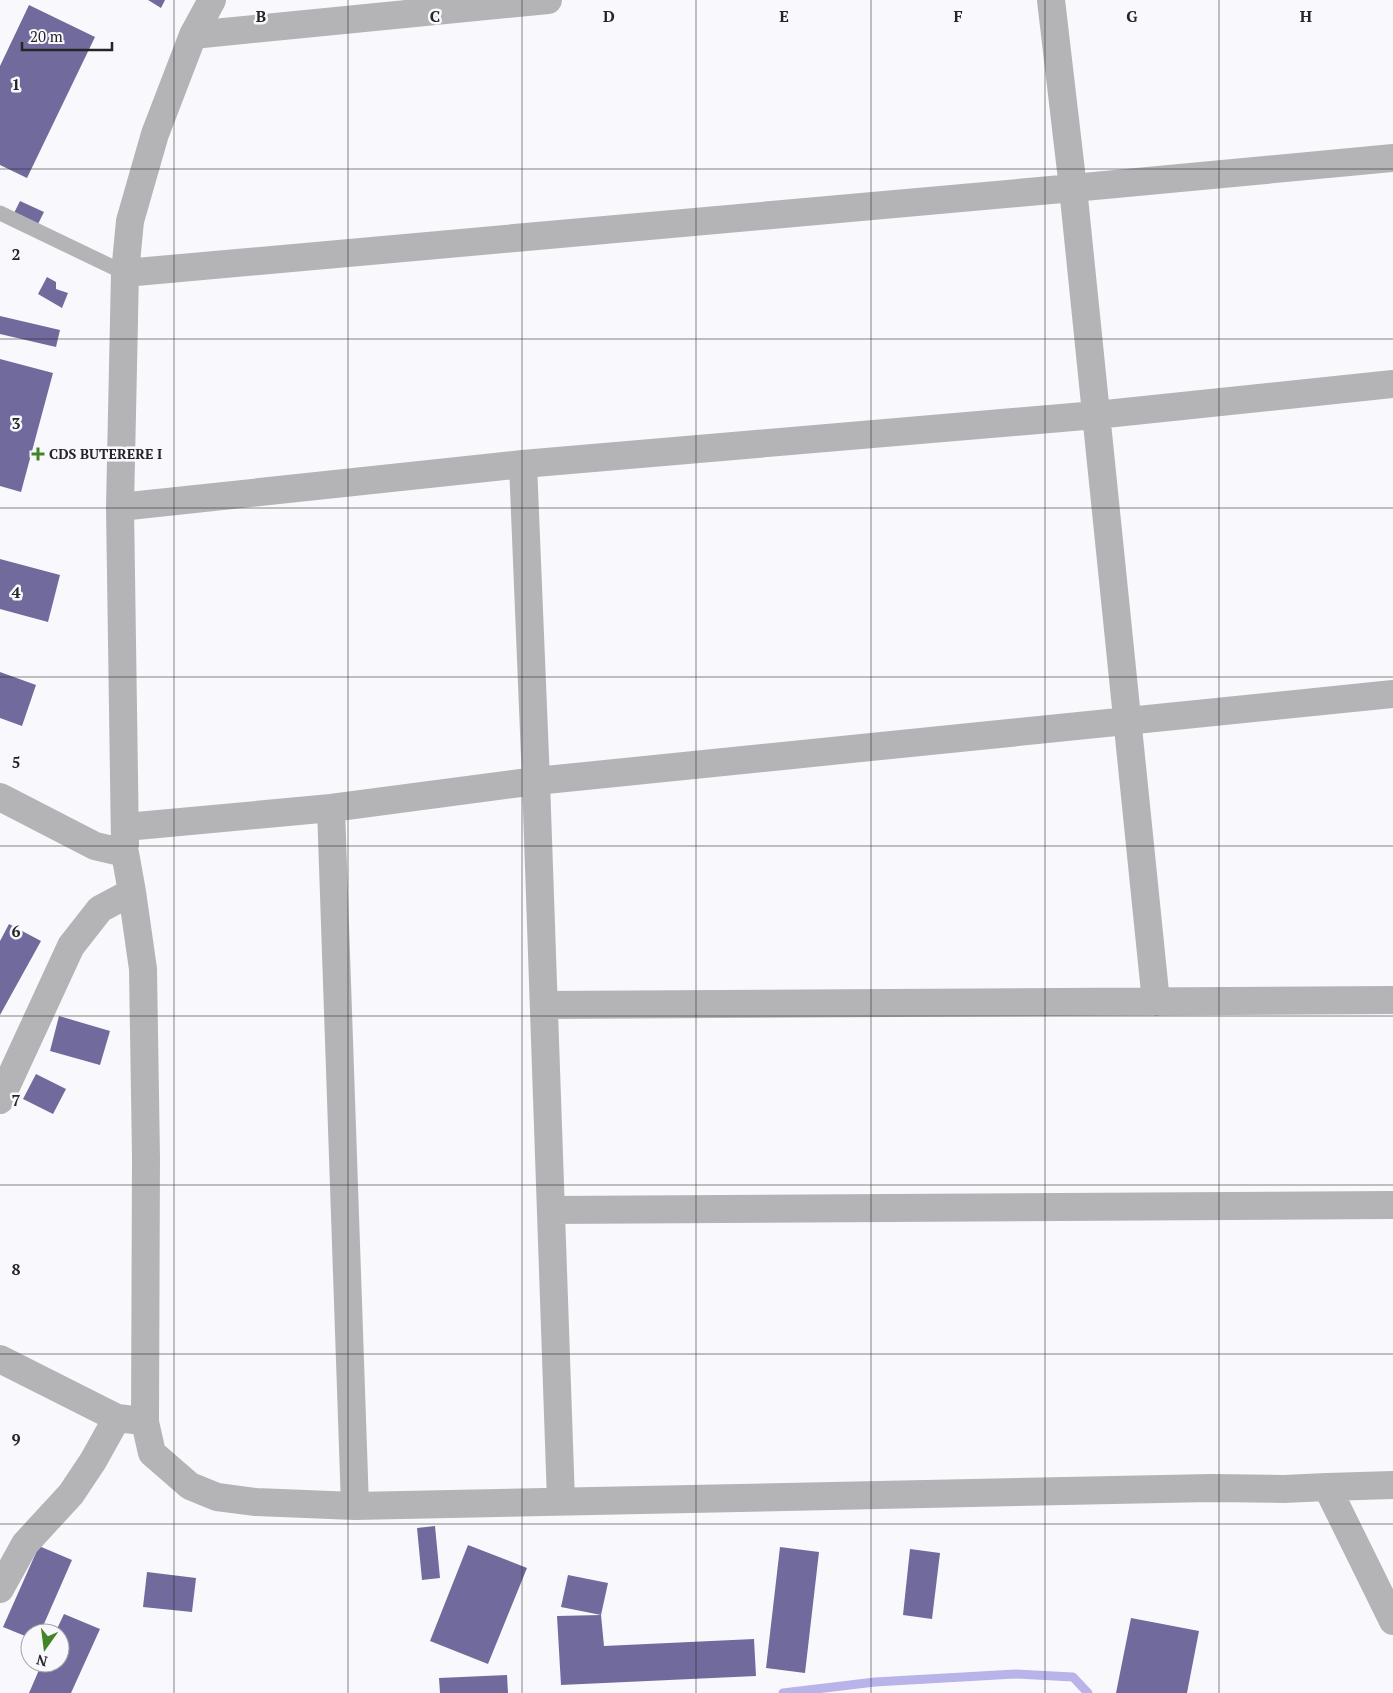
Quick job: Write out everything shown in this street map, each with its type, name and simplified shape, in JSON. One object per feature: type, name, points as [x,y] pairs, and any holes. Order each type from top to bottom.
[{"type":"street","points":[[212,0],[193,34],[155,134],[130,221],[125,272],[120,507],[125,840],[143,969],[146,1157],[145,1422],[152,1453],[190,1486],[217,1497],[256,1502],[355,1506],[1201,1488],[1284,1489],[1393,1485]]},
{"type":"street","points":[[193,34],[548,0]]},
{"type":"street","points":[[1051,0],[1073,188],[1156,1002]]},
{"type":"street","points":[[125,272],[1393,158]]},
{"type":"street","points":[[120,507],[523,464],[1096,415],[1393,384]]},
{"type":"street","points":[[523,464],[562,1501]]},
{"type":"street","points":[[0,798],[96,846],[332,808],[536,781],[1393,694]]},
{"type":"street","points":[[332,808],[355,1506]]},
{"type":"street","points":[[0,1100],[71,946],[100,909],[132,892]]},
{"type":"street","points":[[544,1005],[1393,1000]]},
{"type":"street","points":[[551,1210],[1393,1205]]},
{"type":"street","points":[[0,1359],[117,1418],[145,1422]]},
{"type":"street","points":[[0,1589],[25,1544],[71,1494],[93,1461],[117,1418]]},
{"type":"street","points":[[1327,1487],[1393,1621]]},
{"type":"lane","points":[[0,213],[125,272]]},
{"type":"building","points":[[148,0],[165,0],[161,8]]},
{"type":"building","points":[[29,5],[95,37],[27,178],[0,165],[0,66]]},
{"type":"building","points":[[20,201],[44,212],[38,224],[14,213]]},
{"type":"building","points":[[47,277],[56,282],[56,289],[68,293],[62,308],[38,294]]},
{"type":"building","points":[[0,316],[60,330],[56,347],[0,334]]},
{"type":"building","points":[[0,359],[53,373],[21,492],[0,486]]},
{"type":"building","points":[[0,559],[60,575],[48,622],[0,609]]},
{"type":"building","points":[[0,672],[36,685],[22,726],[0,718]]},
{"type":"building","points":[[9,924],[41,941],[0,1015],[0,941]]},
{"type":"building","points":[[59,1016],[110,1031],[100,1065],[50,1051]]},
{"type":"building","points":[[36,1074],[66,1089],[53,1114],[23,1099]]},
{"type":"building","points":[[435,1526],[440,1578],[422,1580],[417,1528]]},
{"type":"building","points":[[468,1545],[527,1568],[488,1664],[430,1641]]},
{"type":"building","points":[[39,1546],[72,1560],[44,1623],[20,1623],[20,1634],[3,1627]]},
{"type":"building","points":[[780,1547],[819,1552],[805,1673],[766,1668]]},
{"type":"building","points":[[910,1549],[940,1553],[932,1619],[903,1615]]},
{"type":"building","points":[[147,1572],[196,1578],[192,1612],[143,1607]]},
{"type":"building","points":[[568,1575],[608,1583],[601,1615],[561,1607]]},
{"type":"building","points":[[64,1614],[100,1629],[71,1693],[29,1693],[38,1673],[70,1673],[70,1623],[60,1623]]},
{"type":"building","points":[[601,1615],[604,1646],[754,1639],[756,1676],[561,1685],[557,1616]]},
{"type":"building","points":[[1131,1618],[1199,1631],[1187,1693],[1116,1693]]},
{"type":"building","points":[[507,1675],[508,1693],[440,1693],[439,1678]]},
{"type":"waterway","points":[[783,1693],[875,1682],[1015,1674],[1073,1677],[1088,1693]]},
{"type":"place","name":"CDS BUTERERE I","points":[[38,454]]}]
